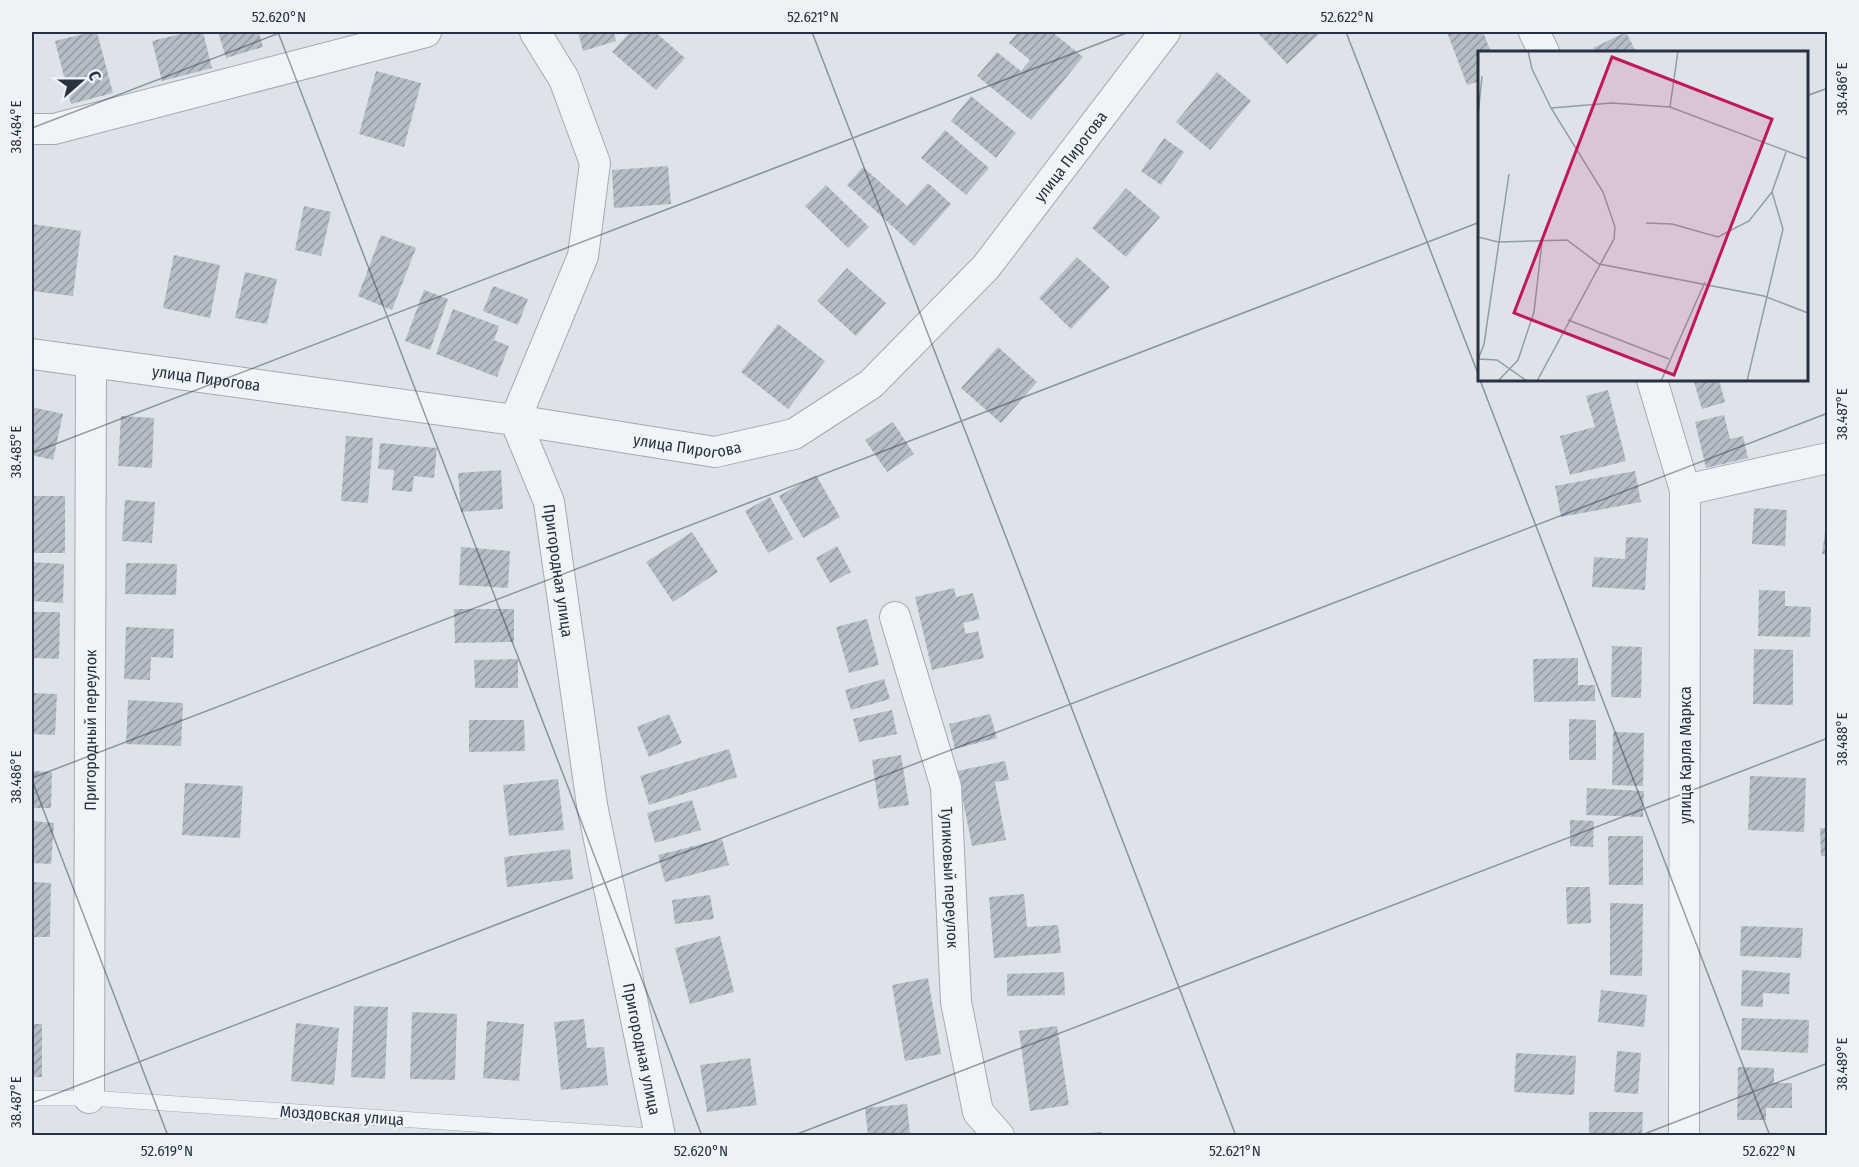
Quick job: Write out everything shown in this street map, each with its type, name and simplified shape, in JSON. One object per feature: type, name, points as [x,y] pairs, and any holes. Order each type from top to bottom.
[{"type":"street","points":[[32,129],[54,129],[426,32]]},
{"type":"street","points":[[515,420],[583,256],[595,163],[564,80],[535,32]]},
{"type":"street","name":"улица Пирогова","points":[[32,354],[515,420],[715,452],[794,434],[871,384],[986,267],[1165,32]]},
{"type":"street","points":[[1534,32],[1544,51]]},
{"type":"street","name":"Пригородный переулок","points":[[89,1098],[91,363]]},
{"type":"street","name":"улица Карла Маркса","points":[[1652,381],[1685,490],[1684,1136]]},
{"type":"street","name":"Пригородная улица","points":[[515,420],[549,502],[592,805],[660,1136]]},
{"type":"street","points":[[1685,490],[1827,458]]},
{"type":"street","name":"Тупиковый переулок","points":[[895,617],[946,787],[956,1002],[978,1112],[999,1136]]},
{"type":"lane","name":"Моздовская улица","points":[[32,1098],[89,1098],[652,1136]]},
{"type":"building","points":[[97,32],[113,93],[71,104],[55,41]]},
{"type":"building","points":[[189,32],[203,32],[212,68],[162,81],[152,41]]},
{"type":"building","points":[[218,32],[259,32],[263,47],[226,58]]},
{"type":"building","points":[[578,32],[614,32],[616,41],[583,51]]},
{"type":"building","points":[[630,32],[655,32],[685,58],[656,90],[612,52]]},
{"type":"building","points":[[1018,32],[1052,32],[1083,57],[1031,120],[977,76],[997,52],[1021,71],[1030,60],[1009,43]]},
{"type":"building","points":[[1257,32],[1321,32],[1287,64]]},
{"type":"building","points":[[1447,32],[1483,32],[1491,51],[1478,51],[1478,82],[1467,85]]},
{"type":"building","points":[[1626,32],[1636,51],[1595,51],[1593,48]]},
{"type":"building","points":[[376,71],[421,83],[404,147],[359,134]]},
{"type":"building","points":[[1217,72],[1251,101],[1210,150],[1176,122]]},
{"type":"building","points":[[971,96],[1016,133],[996,158],[951,121]]},
{"type":"building","points":[[945,130],[989,168],[966,195],[921,158]]},
{"type":"building","points":[[1164,138],[1184,152],[1161,185],[1141,171]]},
{"type":"building","points":[[668,166],[671,204],[614,208],[612,170]]},
{"type":"building","points":[[863,167],[907,206],[928,183],[951,204],[914,246],[847,185]]},
{"type":"building","points":[[826,185],[869,227],[848,248],[805,206]]},
{"type":"building","points":[[1126,188],[1160,217],[1126,257],[1092,228]]},
{"type":"building","points":[[304,206],[331,212],[321,256],[295,250]]},
{"type":"building","points":[[32,224],[81,231],[73,296],[32,291]]},
{"type":"building","points":[[381,235],[416,248],[392,310],[358,296]]},
{"type":"building","points":[[174,255],[220,265],[210,318],[163,308]]},
{"type":"building","points":[[1077,257],[1110,287],[1071,329],[1039,298]]},
{"type":"building","points":[[847,268],[886,303],[856,336],[817,301]]},
{"type":"building","points":[[245,272],[277,279],[267,324],[235,318]]},
{"type":"building","points":[[493,286],[528,299],[518,325],[483,311]]},
{"type":"building","points":[[424,290],[448,299],[430,350],[405,341]]},
{"type":"building","points":[[453,309],[499,326],[494,340],[509,346],[497,377],[436,354]]},
{"type":"building","points":[[778,324],[825,361],[788,409],[741,372]]},
{"type":"building","points":[[998,347],[1037,382],[1001,423],[961,388]]},
{"type":"building","points":[[1719,381],[1725,402],[1702,409],[1694,382]]},
{"type":"building","points":[[1608,390],[1626,461],[1570,475],[1560,436],[1595,427],[1586,396]]},
{"type":"building","points":[[32,407],[63,414],[53,460],[32,455]]},
{"type":"building","points":[[1724,415],[1730,439],[1743,436],[1748,458],[1706,468],[1695,422]]},
{"type":"building","points":[[121,416],[154,418],[152,468],[118,466]]},
{"type":"building","points":[[893,422],[914,454],[887,472],[865,440]]},
{"type":"building","points":[[346,436],[373,438],[368,503],[341,501]]},
{"type":"building","points":[[380,443],[437,448],[434,478],[414,476],[412,492],[392,490],[394,470],[378,469]]},
{"type":"building","points":[[501,470],[503,509],[461,512],[458,473]]},
{"type":"building","points":[[1635,471],[1641,502],[1561,517],[1555,486]]},
{"type":"building","points":[[816,475],[840,517],[803,538],[779,496]]},
{"type":"building","points":[[32,496],[65,496],[65,553],[32,553]]},
{"type":"building","points":[[770,497],[793,539],[768,553],[745,511]]},
{"type":"building","points":[[125,500],[155,502],[152,543],[122,541]]},
{"type":"building","points":[[1754,508],[1787,510],[1785,546],[1752,544]]},
{"type":"building","points":[[1826,525],[1828,525],[1828,555],[1822,554]]},
{"type":"building","points":[[692,532],[718,572],[673,602],[646,562]]},
{"type":"building","points":[[1626,537],[1648,538],[1645,590],[1592,587],[1594,557],[1625,559]]},
{"type":"building","points":[[837,546],[851,572],[830,583],[816,558]]},
{"type":"building","points":[[461,547],[510,551],[508,588],[459,585]]},
{"type":"building","points":[[32,562],[64,564],[63,603],[32,601]]},
{"type":"building","points":[[126,563],[177,564],[176,595],[125,594]]},
{"type":"building","points":[[954,588],[956,597],[973,593],[980,619],[963,623],[966,634],[978,631],[984,658],[932,670],[915,597]]},
{"type":"building","points":[[1759,590],[1785,591],[1785,606],[1811,607],[1810,637],[1758,636]]},
{"type":"building","points":[[454,609],[514,609],[514,642],[455,643]]},
{"type":"building","points":[[32,612],[60,612],[59,659],[32,658]]},
{"type":"building","points":[[867,619],[879,665],[849,673],[836,627]]},
{"type":"building","points":[[126,627],[174,629],[173,658],[151,657],[150,680],[124,679]]},
{"type":"building","points":[[1612,646],[1642,647],[1641,698],[1611,697]]},
{"type":"building","points":[[1754,649],[1793,650],[1793,705],[1753,704]]},
{"type":"building","points":[[1578,658],[1578,685],[1595,685],[1595,701],[1534,702],[1533,659]]},
{"type":"building","points":[[518,659],[518,688],[475,688],[474,660]]},
{"type":"building","points":[[884,679],[890,699],[851,710],[845,690]]},
{"type":"building","points":[[32,693],[57,694],[55,735],[32,734]]},
{"type":"building","points":[[128,700],[183,703],[181,746],[126,744]]},
{"type":"building","points":[[892,710],[897,734],[859,742],[853,719]]},
{"type":"building","points":[[669,714],[682,743],[649,757],[637,727]]},
{"type":"building","points":[[990,714],[997,738],[955,749],[949,724]]},
{"type":"building","points":[[1569,719],[1596,720],[1596,760],[1569,760]]},
{"type":"building","points":[[469,720],[524,720],[525,751],[469,752]]},
{"type":"building","points":[[1613,732],[1644,733],[1643,786],[1612,785]]},
{"type":"building","points":[[729,749],[737,777],[649,805],[640,776]]},
{"type":"building","points":[[901,755],[909,805],[879,809],[872,760]]},
{"type":"building","points":[[1005,761],[1009,780],[995,782],[1006,840],[972,846],[957,771]]},
{"type":"building","points":[[32,771],[52,772],[51,808],[32,808]]},
{"type":"building","points":[[1750,776],[1806,778],[1804,832],[1748,830]]},
{"type":"building","points":[[558,779],[564,830],[509,836],[503,785]]},
{"type":"building","points":[[185,783],[243,786],[240,838],[182,835]]},
{"type":"building","points":[[1587,788],[1644,791],[1643,817],[1586,815]]},
{"type":"building","points":[[692,800],[701,830],[655,843],[647,813]]},
{"type":"building","points":[[1570,820],[1594,821],[1593,847],[1570,846]]},
{"type":"building","points":[[32,821],[54,823],[51,864],[32,863]]},
{"type":"building","points":[[1820,828],[1828,828],[1828,856],[1821,856]]},
{"type":"building","points":[[1608,836],[1643,836],[1643,885],[1609,885]]},
{"type":"building","points":[[722,839],[729,865],[665,882],[658,855]]},
{"type":"building","points":[[570,849],[573,879],[507,887],[504,857]]},
{"type":"building","points":[[32,882],[51,883],[50,937],[32,937]]},
{"type":"building","points":[[1566,887],[1590,887],[1591,923],[1567,924]]},
{"type":"building","points":[[1024,894],[1027,927],[1058,925],[1061,953],[994,958],[989,897]]},
{"type":"building","points":[[710,895],[714,919],[675,924],[672,900]]},
{"type":"building","points":[[1610,903],[1643,904],[1642,976],[1610,975]]},
{"type":"building","points":[[1741,926],[1803,928],[1801,958],[1740,956]]},
{"type":"building","points":[[720,936],[734,992],[690,1004],[675,948]]},
{"type":"building","points":[[1742,970],[1790,973],[1789,994],[1763,993],[1763,1007],[1741,1006]]},
{"type":"building","points":[[1064,972],[1065,995],[1007,996],[1007,974]]},
{"type":"building","points":[[928,978],[941,1054],[905,1061],[892,985]]},
{"type":"building","points":[[1601,990],[1647,995],[1644,1027],[1598,1022]]},
{"type":"building","points":[[354,1006],[388,1007],[385,1079],[351,1077]]},
{"type":"building","points":[[412,1012],[457,1014],[455,1080],[410,1079]]},
{"type":"building","points":[[1742,1018],[1809,1020],[1808,1053],[1741,1050]]},
{"type":"building","points":[[584,1019],[587,1048],[604,1047],[608,1085],[561,1090],[554,1022]]},
{"type":"building","points":[[487,1021],[524,1024],[519,1081],[483,1078]]},
{"type":"building","points":[[296,1023],[339,1028],[334,1085],[291,1081]]},
{"type":"building","points":[[32,1024],[42,1024],[42,1077],[32,1077]]},
{"type":"building","points":[[1057,1026],[1069,1105],[1030,1111],[1019,1031]]},
{"type":"building","points":[[1617,1051],[1641,1053],[1638,1094],[1614,1092]]},
{"type":"building","points":[[1516,1053],[1576,1056],[1574,1095],[1514,1092]]},
{"type":"building","points":[[750,1058],[757,1105],[707,1112],[700,1065]]},
{"type":"building","points":[[1738,1067],[1774,1068],[1774,1083],[1792,1083],[1792,1108],[1766,1108],[1766,1120],[1737,1120]]},
{"type":"building","points":[[907,1104],[910,1136],[868,1136],[865,1108]]},
{"type":"building","points":[[1589,1112],[1643,1112],[1642,1136],[1589,1136]]},
{"type":"building","points":[[1101,1132],[1102,1136],[1081,1136],[1081,1134]]}]
